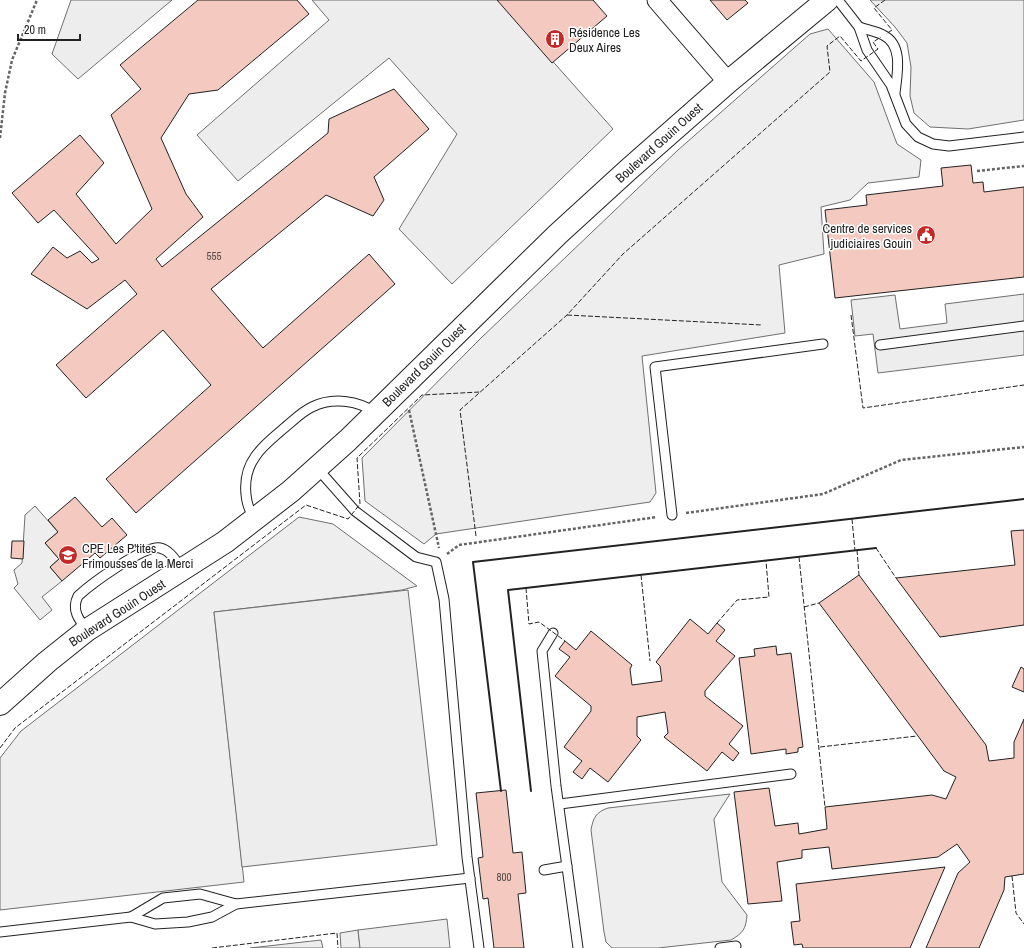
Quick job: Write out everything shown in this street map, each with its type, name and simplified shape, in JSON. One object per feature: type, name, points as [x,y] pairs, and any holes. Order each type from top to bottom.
[{"type":"street","points":[[657,0],[728,82]]},
{"type":"street","name":"Boulevard Gouin Ouest","points":[[0,704],[47,662],[87,630],[183,570],[255,520],[317,468],[376,413],[558,234],[728,82],[828,0]]},
{"type":"lane","points":[[838,0],[859,27],[867,50],[883,72],[906,124],[918,137],[933,144],[949,146],[1024,137]]},
{"type":"lane","points":[[859,27],[884,35],[895,49],[898,62],[894,94]]},
{"type":"lane","points":[[880,345],[1024,326]]},
{"type":"lane","points":[[672,515],[654,367],[823,344]]},
{"type":"lane","points":[[255,520],[247,505],[246,482],[251,463],[267,443],[313,406],[331,402],[354,402],[368,407],[376,413]]},
{"type":"lane","points":[[317,468],[354,511],[416,556],[436,562],[444,599],[470,878],[479,948]]},
{"type":"lane","points":[[87,630],[78,618],[75,610],[78,596],[135,555],[148,549],[161,548],[171,554],[183,570]]},
{"type":"lane","points":[[553,633],[542,651],[556,786],[560,804],[578,948]]},
{"type":"lane","points":[[560,804],[790,774]]},
{"type":"lane","points":[[544,870],[568,866]]},
{"type":"lane","points":[[0,932],[131,916],[163,898],[200,894],[236,904],[470,878]]},
{"type":"lane","points":[[131,916],[155,924],[188,922],[212,917],[236,904]]},
{"type":"lane","points":[[720,948],[736,946]]},
{"type":"path","points":[[0,138],[5,93],[12,60],[37,0]]},
{"type":"path","points":[[978,171],[1024,166]]},
{"type":"path","points":[[408,404],[439,547],[436,562]]},
{"type":"path","points":[[436,562],[459,545],[823,494],[901,460],[1024,447]]},
{"type":"shaded area","points":[[71,0],[172,0],[78,79],[52,54]]},
{"type":"shaded area","points":[[312,0],[498,0],[613,129],[452,284],[399,229],[457,134],[389,58],[238,181],[197,135],[329,20]]},
{"type":"shaded area","points":[[870,0],[1024,0],[1024,120],[968,129],[930,127],[914,113],[910,96],[911,67],[907,43],[895,27]]},
{"type":"shaded area","points":[[828,29],[874,82],[897,144],[921,160],[919,177],[868,183],[850,200],[821,207],[824,254],[779,265],[785,333],[642,356],[656,493],[650,502],[436,534],[424,544],[365,501],[362,458],[481,338],[678,150],[810,34]]},
{"type":"shaded area","points":[[1024,294],[1024,355],[878,373],[873,334],[855,336],[851,300],[895,295],[900,329],[947,323],[945,304]]},
{"type":"shaded area","points":[[35,506],[58,532],[45,543],[59,559],[50,567],[62,581],[42,597],[52,610],[40,620],[14,588],[18,584],[14,570],[22,563],[25,515]]},
{"type":"shaded area","points":[[299,517],[333,524],[417,586],[402,590],[214,612],[244,882],[0,910],[0,758],[21,731]]},
{"type":"shaded area","points":[[408,590],[437,845],[242,867],[214,612]]},
{"type":"shaded area","points":[[730,794],[714,819],[722,882],[747,915],[746,924],[743,930],[731,940],[658,948],[612,948],[606,942],[604,932],[591,830],[596,816],[601,811],[608,808]]},
{"type":"shaded area","points":[[447,919],[450,948],[360,948],[358,930]]},
{"type":"shaded area","points":[[358,930],[360,948],[341,948],[340,933]]},
{"type":"shaded area","points":[[321,940],[323,948],[250,948]]},
{"type":"building","points":[[198,0],[297,0],[309,14],[218,90],[189,94],[161,138],[186,194],[203,217],[156,259],[162,267],[328,133],[329,119],[394,89],[429,129],[374,177],[384,200],[373,216],[326,195],[211,289],[263,348],[369,254],[395,284],[136,513],[106,479],[211,385],[163,330],[86,398],[56,365],[137,294],[125,280],[87,309],[31,274],[53,247],[67,258],[80,251],[92,263],[99,259],[54,210],[38,223],[12,193],[80,135],[104,163],[76,194],[116,244],[152,209],[111,115],[141,89],[120,65]]},
{"type":"building","name":"Résidence Les Deux Aires","points":[[497,0],[593,0],[607,16],[552,63]]},
{"type":"building","points":[[710,0],[745,0],[748,3],[727,20]]},
{"type":"building","name":"Centre de services judiciaires Gouin","points":[[971,165],[973,183],[983,182],[984,192],[1024,187],[1024,277],[835,298],[825,210],[867,205],[866,195],[943,186],[941,168]]},
{"type":"building","points":[[75,497],[102,527],[112,518],[127,535],[100,558],[95,553],[62,581],[50,567],[59,559],[45,543],[58,532],[48,520]]},
{"type":"building","points":[[1024,530],[1024,625],[940,637],[896,578],[1015,565],[1011,531]]},
{"type":"building","points":[[12,541],[24,541],[23,559],[11,558]]},
{"type":"building","points":[[859,575],[986,745],[989,761],[1014,758],[1014,742],[1024,719],[1024,874],[1005,877],[1004,890],[979,948],[926,948],[958,873],[970,862],[957,844],[938,857],[832,869],[829,847],[802,850],[802,858],[777,862],[782,901],[748,904],[734,792],[769,788],[775,826],[798,823],[799,834],[827,829],[825,807],[932,795],[946,799],[956,777],[944,771],[819,603]]},
{"type":"building","points":[[690,619],[708,634],[717,623],[725,630],[716,641],[735,656],[705,691],[705,696],[743,726],[729,744],[739,753],[733,761],[722,752],[707,771],[664,737],[668,733],[665,712],[637,717],[637,736],[641,740],[608,782],[590,768],[582,779],[573,772],[582,761],[564,747],[591,711],[591,706],[555,676],[570,657],[559,649],[565,641],[576,650],[591,631],[632,665],[630,669],[632,685],[662,681],[660,666],[656,662]]},
{"type":"building","points":[[776,646],[777,655],[791,653],[803,747],[798,748],[798,752],[786,754],[786,749],[751,754],[739,658],[755,656],[754,649]]},
{"type":"building","points":[[1021,667],[1024,669],[1024,692],[1012,687]]},
{"type":"building","points":[[506,790],[513,853],[522,852],[526,893],[518,894],[524,948],[494,948],[488,898],[483,899],[478,858],[483,857],[476,793]]},
{"type":"building","points":[[945,867],[910,948],[803,948],[802,944],[794,945],[791,922],[800,921],[796,884]]},
{"type":"fence","points":[[885,0],[874,8],[892,30],[886,34]]},
{"type":"fence","points":[[476,536],[460,410],[567,315],[623,254],[830,72],[827,46],[840,36],[861,61],[878,49],[873,42],[881,37]]},
{"type":"fence","points":[[567,315],[762,325]]},
{"type":"fence","points":[[851,315],[863,408],[1024,385]]},
{"type":"fence","points":[[0,748],[15,728],[306,505],[348,519],[360,504],[357,458],[422,395],[480,392]]},
{"type":"fence","points":[[852,519],[855,551]]},
{"type":"fence","points":[[876,548],[896,578]]},
{"type":"fence","points":[[857,550],[859,575]]},
{"type":"fence","points":[[799,557],[825,807]]},
{"type":"fence","points":[[717,623],[737,600],[769,597],[766,561]]},
{"type":"fence","points":[[641,575],[650,661]]},
{"type":"fence","points":[[526,588],[529,624],[539,622],[565,641]]},
{"type":"fence","points":[[804,607],[819,603]]},
{"type":"fence","points":[[820,747],[917,736]]},
{"type":"fence","points":[[1012,876],[1016,913],[1024,924]]},
{"type":"fence","points":[[212,948],[337,933],[338,948]]},
{"type":"wall","points":[[501,791],[473,562],[1024,499]]},
{"type":"wall","points":[[531,791],[508,590],[876,548]]},
{"type":"place","name":"Résidence Les Deux Aires","points":[[555,39]]},
{"type":"place","name":"Centre de services judiciaires Gouin","points":[[926,235]]},
{"type":"place","name":"CPE Les P'tites Frimousses de la Merci","points":[[68,555]]}]
